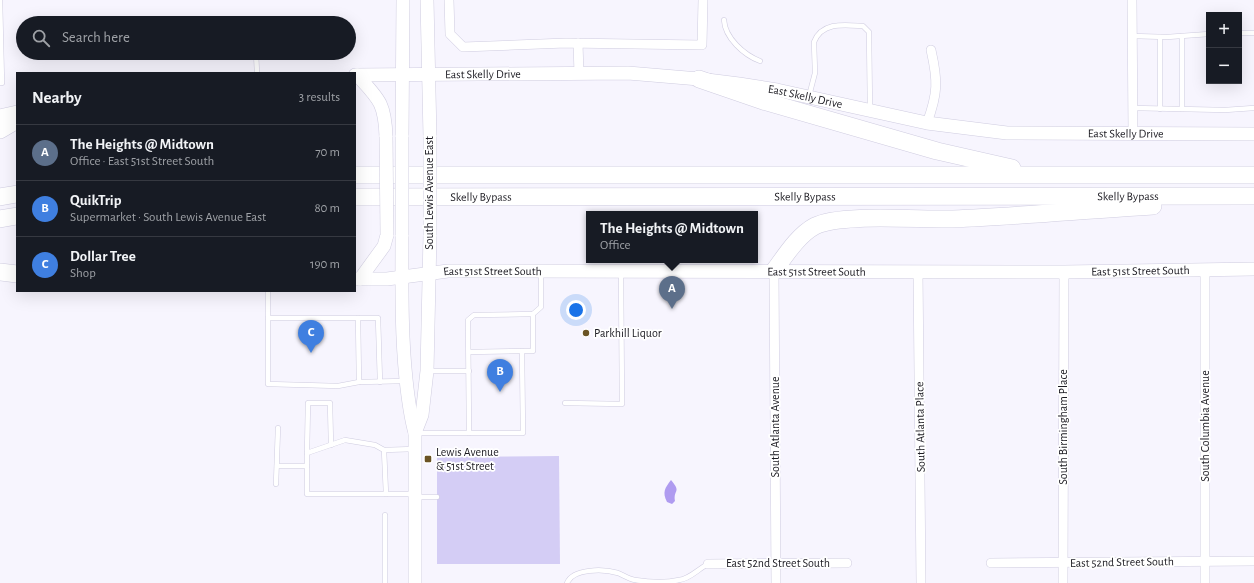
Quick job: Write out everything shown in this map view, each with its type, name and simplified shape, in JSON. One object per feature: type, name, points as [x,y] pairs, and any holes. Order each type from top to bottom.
[{"type":"highway","points":[[699,79],[763,101],[937,151],[1042,175]]},
{"type":"highway","points":[[0,130],[16,121]]},
{"type":"highway","name":"Skelly Bypass","points":[[356,175],[1254,175]]},
{"type":"highway","points":[[0,197],[16,194]]},
{"type":"highway","name":"Skelly Bypass","points":[[356,197],[1254,196]]},
{"type":"highway","points":[[774,271],[792,248],[804,236],[814,227],[824,223],[856,220],[952,219],[1254,200]]},
{"type":"highway","points":[[0,219],[16,216]]},
{"type":"highway","points":[[0,272],[16,274]]},
{"type":"main road","name":"South Lewis Avenue East","points":[[403,0],[401,74],[402,277],[406,381],[410,415],[416,433]]},
{"type":"main road","name":"South Lewis Avenue East","points":[[415,583],[415,449],[416,433],[422,415],[427,371],[430,235],[430,138],[426,0]]},
{"type":"main road","name":"East Skelly Drive","points":[[356,75],[628,73],[699,79],[777,90],[870,112],[927,123],[1007,133],[1254,134]]},
{"type":"main road","points":[[356,75],[380,101],[385,117],[386,137],[386,235],[384,246],[358,279]]},
{"type":"main road","points":[[0,116],[16,112]]},
{"type":"main road","name":"East 51st Street South","points":[[358,279],[402,277],[448,270],[1064,272],[1254,269]]},
{"type":"main road","points":[[0,281],[16,280]]},
{"type":"main road","points":[[406,381],[415,384],[423,404]]},
{"type":"street","points":[[449,0],[450,34],[463,47],[578,43],[702,45],[703,0]]},
{"type":"street","points":[[1132,0],[1133,134]]},
{"type":"street","points":[[578,43],[579,74]]},
{"type":"street","points":[[927,123],[936,94],[937,78],[931,50]]},
{"type":"street","name":"South Columbia Avenue","points":[[1205,583],[1206,270]]},
{"type":"street","name":"South Atlanta Avenue","points":[[774,271],[776,583]]},
{"type":"street","name":"South Atlanta Place","points":[[918,271],[922,583]]},
{"type":"street","name":"South Birmingham Place","points":[[1063,583],[1064,272]]},
{"type":"street","name":"East 52nd Street South","points":[[991,562],[1254,561]]},
{"type":"street","name":"East 52nd Street South","points":[[708,564],[847,563]]},
{"type":"lane","points":[[0,0],[2,83],[0,83]]},
{"type":"lane","points":[[724,20],[727,31],[736,44],[750,57],[760,60]]},
{"type":"lane","points":[[809,98],[815,73],[814,42],[816,37],[830,26],[837,24],[864,26],[869,32],[870,112]]},
{"type":"lane","points":[[1242,33],[1254,33]]},
{"type":"lane","points":[[1132,36],[1160,37],[1206,34]]},
{"type":"lane","points":[[1182,36],[1182,109]]},
{"type":"lane","points":[[1160,37],[1160,109]]},
{"type":"lane","points":[[256,60],[257,72]]},
{"type":"lane","points":[[1133,108],[1225,110],[1254,108]]},
{"type":"lane","points":[[469,433],[468,320],[474,315],[533,314],[541,307],[541,270]]},
{"type":"lane","points":[[565,403],[622,404],[621,271]]},
{"type":"lane","points":[[268,292],[268,384],[338,386],[359,382],[406,381]]},
{"type":"lane","points":[[469,352],[533,351],[533,314]]},
{"type":"lane","points":[[268,318],[378,318],[380,382]]},
{"type":"lane","points":[[358,318],[359,382]]},
{"type":"lane","points":[[416,433],[523,433],[522,351]]},
{"type":"lane","points":[[427,371],[469,371]]},
{"type":"lane","points":[[331,445],[330,403],[308,403],[307,494],[386,494],[437,497]]},
{"type":"lane","points":[[276,484],[278,428]]},
{"type":"lane","points":[[307,453],[345,440],[374,445],[384,450],[415,449]]},
{"type":"lane","points":[[384,450],[386,494]]},
{"type":"lane","points":[[277,466],[307,466]]},
{"type":"lane","points":[[385,515],[385,583]]},
{"type":"lane","points":[[567,583],[568,579],[576,572],[596,571],[616,573],[634,580],[677,581],[687,578],[708,564]]},
{"type":"shaded area","points":[[559,456],[560,564],[437,564],[437,457]]},
{"type":"shaded area","points":[[671,480],[677,489],[675,501],[672,504],[667,502],[664,493]]},
{"type":"place","name":"The Heights @ Midtown","points":[[672,309]]},
{"type":"place","name":"Parkhill Liquor","points":[[586,333]]},
{"type":"place","name":"Dollar Tree","points":[[311,353]]},
{"type":"place","name":"QuikTrip","points":[[500,392]]},
{"type":"place","name":"Lewis Avenue & 51st Street","points":[[428,459]]}]
